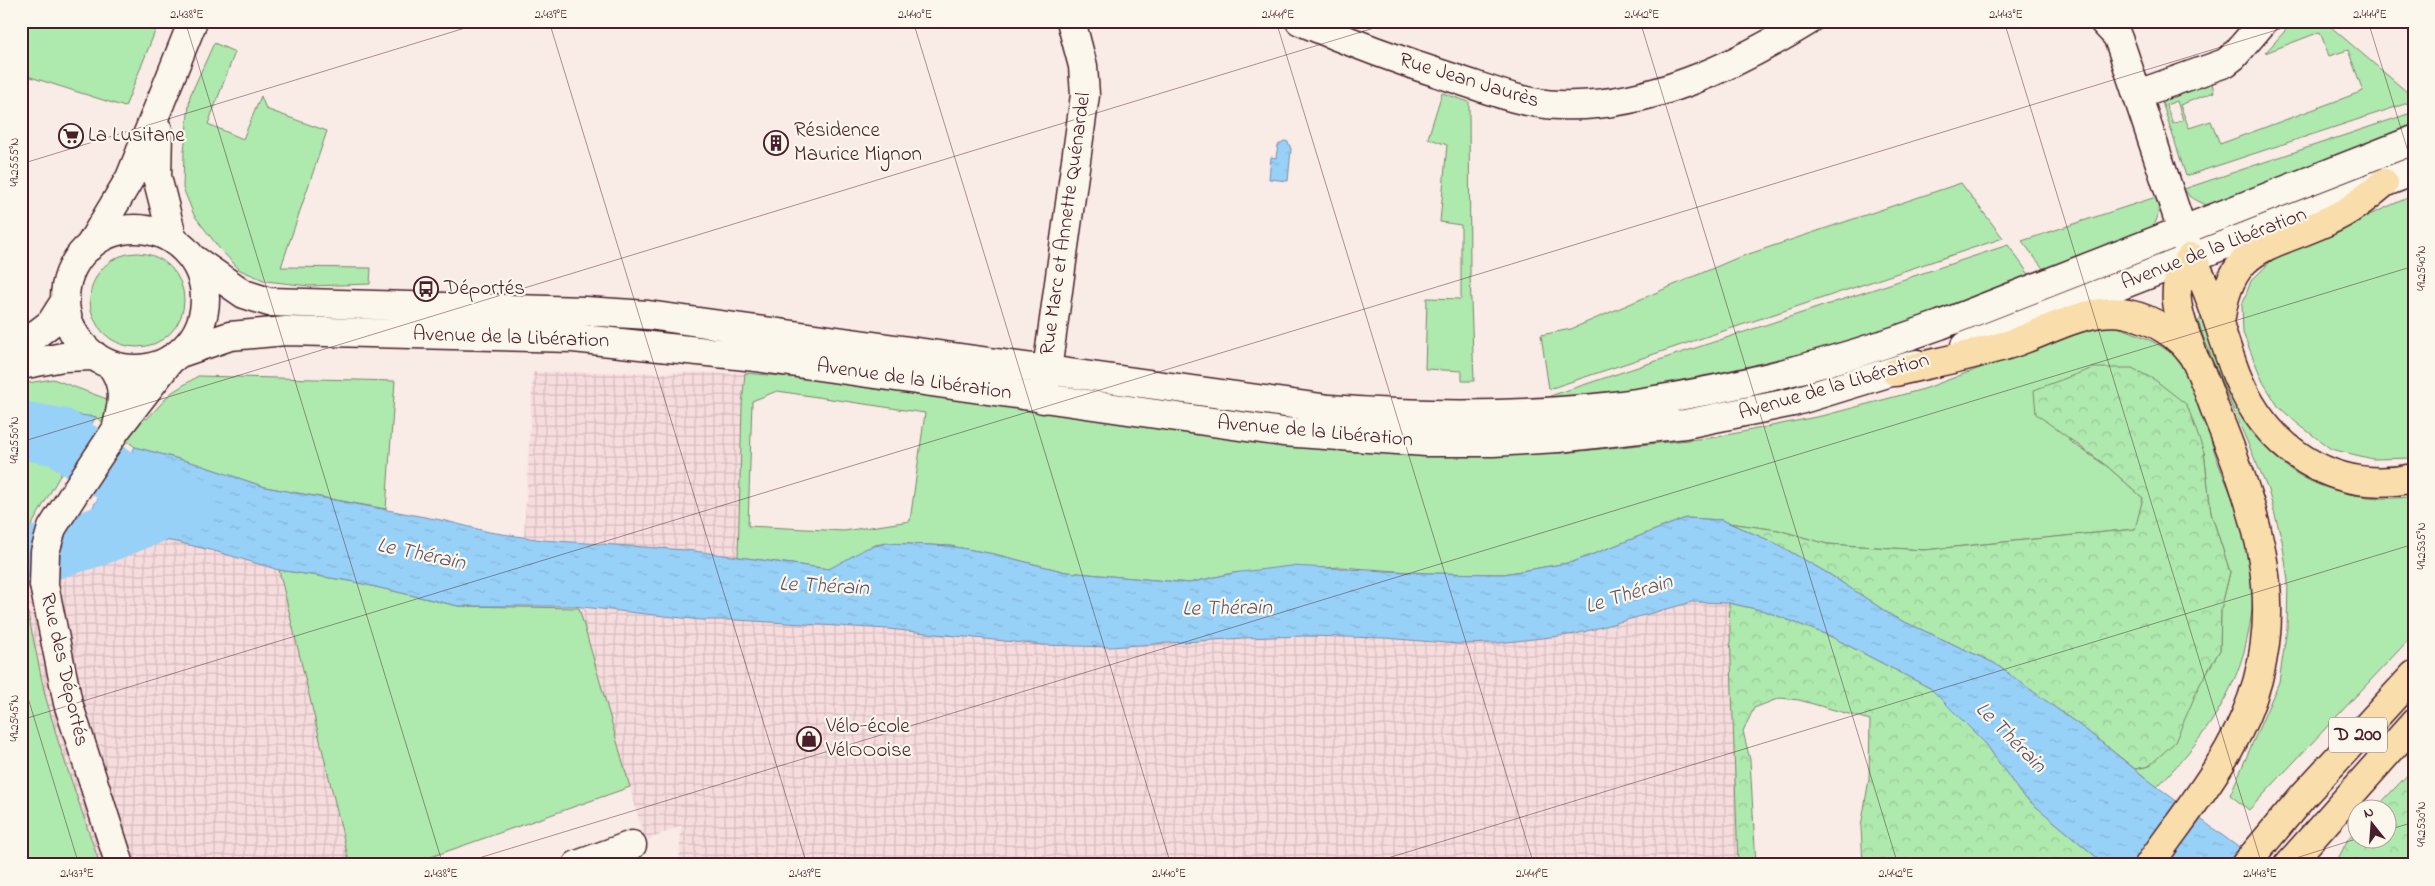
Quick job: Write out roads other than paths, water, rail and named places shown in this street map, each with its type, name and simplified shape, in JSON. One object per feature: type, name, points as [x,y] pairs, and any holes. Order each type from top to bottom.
[{"type":"main road","points":[[103,360],[76,336],[68,319],[65,301],[69,275],[80,256],[111,214],[130,178],[193,21]]},
{"type":"main road","name":"Rue Marc et Annette Quénardel","points":[[1043,399],[1085,95],[1083,66],[1071,21]]},
{"type":"main road","name":"Rue Jean Jaurès","points":[[1300,21],[1364,48],[1504,95],[1560,105],[1611,102],[1680,85],[1764,46],[1808,21]]},
{"type":"main road","points":[[2103,21],[2116,36],[2138,94],[2190,256],[2202,276],[2244,391],[2260,417],[2287,448],[2316,468],[2349,480],[2386,483],[2414,478]]},
{"type":"main road","points":[[2138,94],[2225,63],[2234,56],[2264,21]]},
{"type":"main road","points":[[160,104],[157,178],[173,240]]},
{"type":"main road","name":"Avenue de la Libération","points":[[192,258],[244,294],[269,302],[567,310],[648,315],[1329,409],[1432,414],[1530,411],[1634,403],[1700,393],[1769,378],[1845,358],[1940,325],[2414,140]]},
{"type":"main road","name":"Avenue de la Libération","points":[[176,356],[230,336],[286,331],[573,338],[756,357],[1043,399],[1320,436],[1426,442],[1532,439],[1638,431],[1724,418],[1793,402],[1896,372],[2052,314],[2190,256],[2414,171]]},
{"type":"main road","points":[[2220,325],[2226,291],[2237,268],[2245,259],[2268,245],[2345,213],[2384,183]]},
{"type":"main road","points":[[21,365],[63,357],[103,360],[142,369],[176,356],[199,328],[205,308],[204,287],[198,267],[192,258],[173,240],[145,230],[125,230],[106,236],[89,246]]},
{"type":"main road","points":[[2150,865],[2219,766],[2250,704],[2262,663],[2268,620],[2267,576],[2258,530],[2245,487],[2193,356],[2179,314],[2176,293],[2178,277],[2190,256]]},
{"type":"main road","points":[[21,346],[51,323],[65,301]]},
{"type":"main road","points":[[1896,372],[1980,352],[2082,318],[2112,312],[2127,314],[2155,324],[2169,332],[2193,356]]},
{"type":"main road","name":"Rue des Déportés","points":[[120,865],[73,724],[44,585],[43,567],[48,538],[80,484],[116,430],[176,356]]},
{"type":"main road","name":"Rue des Déportés","points":[[103,360],[120,379],[123,394],[123,405],[116,430]]},
{"type":"main road","points":[[1530,411],[1532,439]]},
{"type":"main road","name":"D 200","points":[[2245,865],[2303,796],[2414,675]]},
{"type":"main road","name":"D 200","points":[[2288,865],[2414,723]]},
{"type":"main road","points":[[578,865],[632,845]]},
{"type":"water","points":[[1284,141],[1288,142],[1291,149],[1288,181],[1269,179],[1271,157],[1276,158],[1278,145]]},
{"type":"water","points":[[64,413],[96,417],[66,465],[32,448],[21,450],[21,416]]},
{"type":"water","points":[[135,447],[197,464],[265,487],[446,521],[489,532],[543,540],[686,550],[829,569],[867,548],[887,543],[950,546],[994,554],[1066,572],[1189,583],[1233,573],[1291,566],[1425,573],[1504,574],[1573,562],[1686,518],[1722,520],[1775,543],[1829,574],[1894,617],[1994,663],[2086,730],[2147,779],[2262,865],[2106,865],[2021,794],[1986,744],[1930,688],[1830,636],[1765,611],[1729,603],[1692,602],[1576,634],[1499,643],[1458,644],[1385,638],[1305,636],[1110,647],[1043,645],[888,629],[736,620],[701,620],[573,606],[458,606],[350,581],[279,570],[177,542],[134,536],[102,547],[67,566],[95,503]]},
{"type":"waterway","name":"Le Thérain","points":[[21,432],[26,431],[60,437],[139,492],[187,503]]},
{"type":"waterway","name":"Le Thérain","points":[[21,560],[94,538],[152,515]]},
{"type":"place","name":"La Lusitane","points":[[71,136]]},
{"type":"place","name":"Résidence Maurice Mignon","points":[[776,143]]},
{"type":"place","name":"Déportés","points":[[426,289]]},
{"type":"place","name":"Vélo-école VélOOoise","points":[[809,739]]}]
